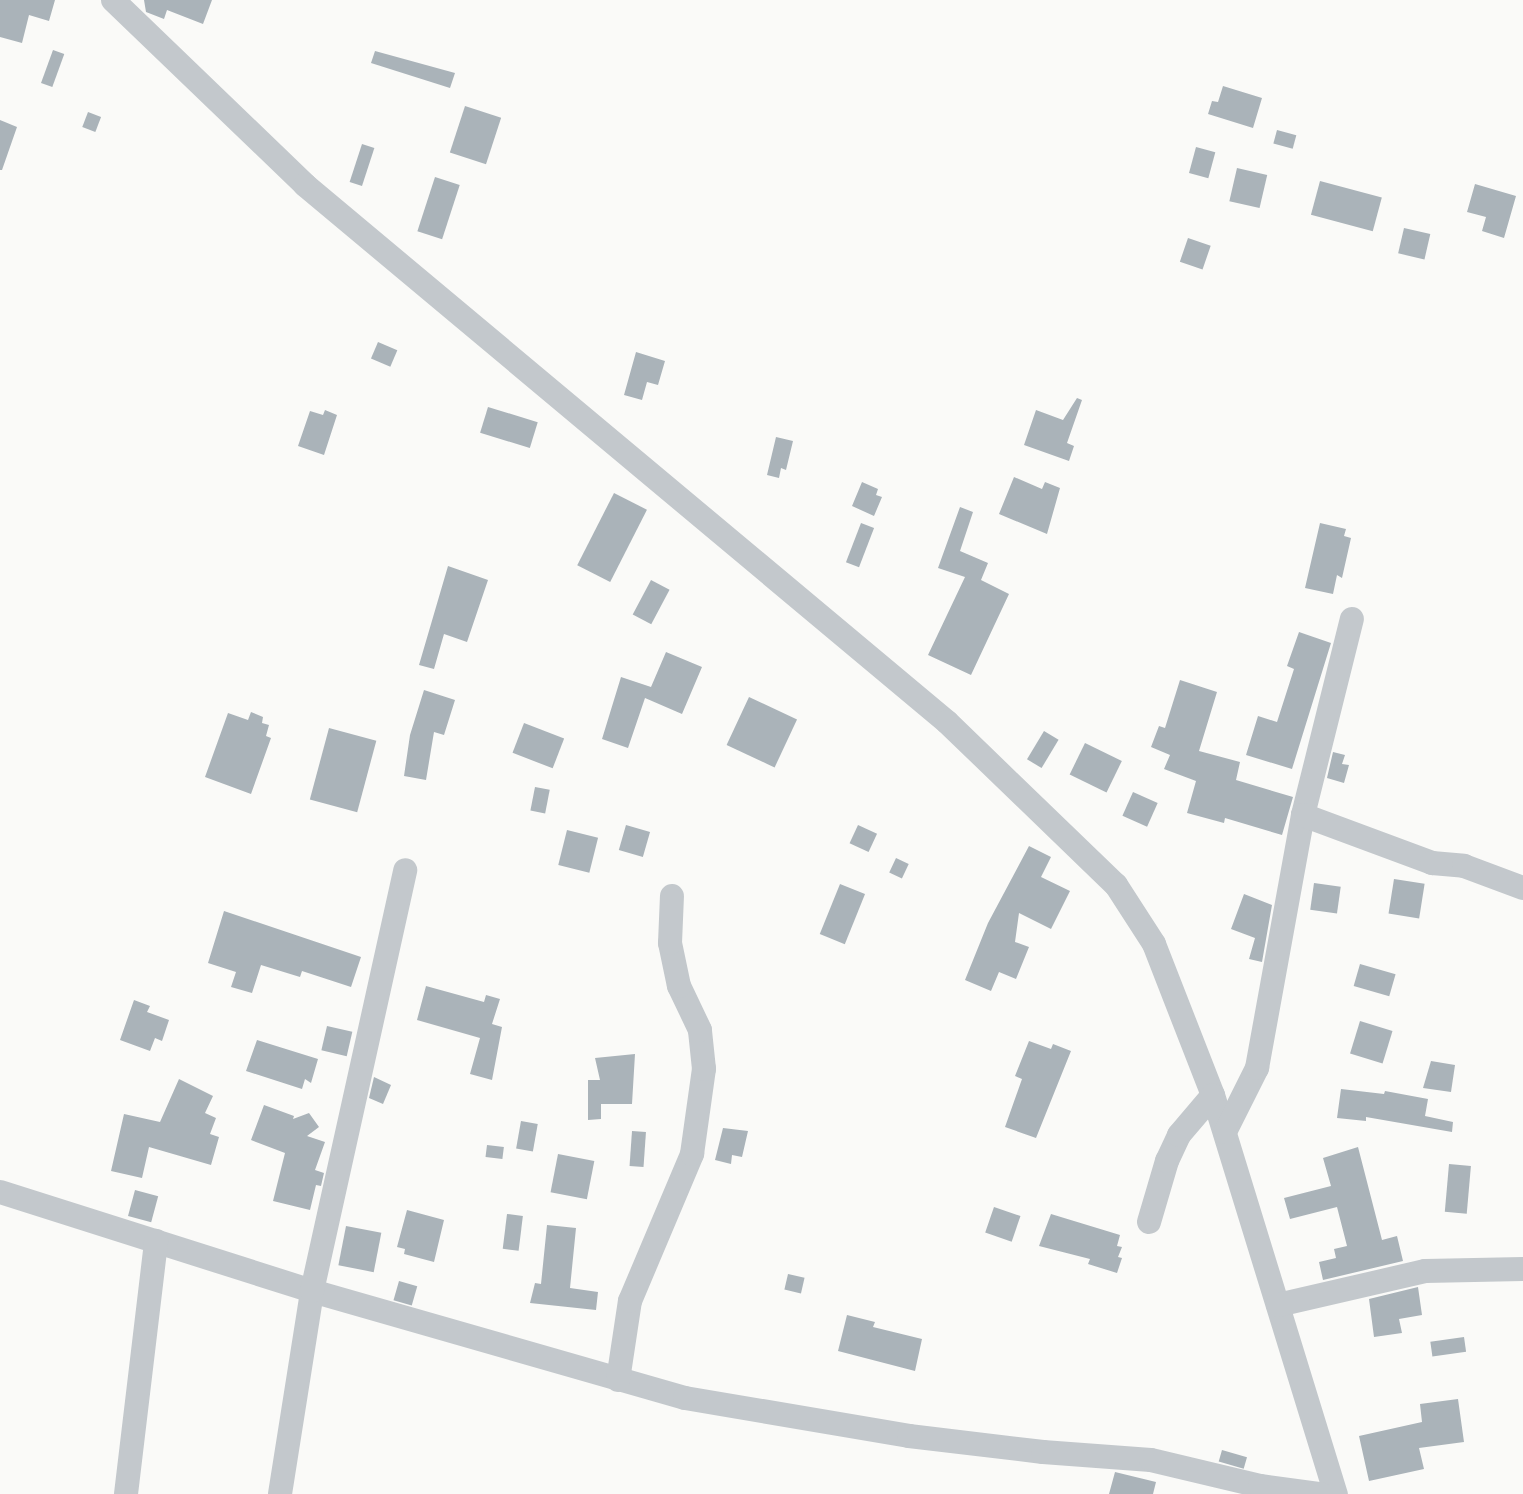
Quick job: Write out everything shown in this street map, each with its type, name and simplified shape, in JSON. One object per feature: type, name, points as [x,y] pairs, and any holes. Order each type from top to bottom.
[{"type":"street","points":[[113,0],[192,79],[349,223],[947,722],[1083,849],[1136,911],[1154,944],[1213,1095],[1336,1494]]},
{"type":"street","points":[[1225,1132],[1257,1068],[1303,815],[1352,619]]},
{"type":"street","points":[[1303,815],[1431,863],[1464,867],[1523,888]]},
{"type":"street","points":[[280,1494],[312,1292],[405,870]]},
{"type":"street","points":[[618,1380],[630,1301],[692,1154],[704,1069],[700,1030],[679,986],[670,943],[672,896]]},
{"type":"street","points":[[1149,1222],[1167,1161],[1179,1135],[1213,1095]]},
{"type":"street","points":[[0,1192],[312,1292],[618,1380],[747,1411],[825,1424],[1043,1452],[1133,1457],[1260,1486],[1320,1494]]},
{"type":"street","points":[[126,1494],[156,1241]]},
{"type":"street","points":[[1278,1305],[1425,1271],[1523,1269]]},
{"type":"building","points":[[0,0],[55,0],[49,21],[29,15],[22,43],[0,37]]},
{"type":"building","points":[[144,0],[212,0],[203,24],[167,10],[164,19],[146,12]]},
{"type":"building","points":[[53,50],[64,54],[52,87],[41,83]]},
{"type":"building","points":[[375,51],[455,73],[450,88],[371,63]]},
{"type":"building","points":[[1223,86],[1262,98],[1253,128],[1208,114],[1212,101],[1218,102]]},
{"type":"building","points":[[465,106],[501,118],[486,164],[450,153]]},
{"type":"building","points":[[88,112],[101,117],[95,132],[82,127]]},
{"type":"building","points":[[0,120],[17,127],[2,170],[0,170]]},
{"type":"building","points":[[1277,130],[1296,135],[1293,149],[1273,144]]},
{"type":"building","points":[[362,144],[374,148],[362,186],[350,182]]},
{"type":"building","points":[[1196,147],[1215,152],[1208,178],[1189,173]]},
{"type":"building","points":[[1237,168],[1267,175],[1260,208],[1229,201]]},
{"type":"building","points":[[435,177],[460,185],[442,239],[417,231]]},
{"type":"building","points":[[1320,181],[1382,198],[1373,231],[1311,215]]},
{"type":"building","points":[[1475,184],[1516,196],[1504,238],[1482,231],[1486,217],[1467,212]]},
{"type":"building","points":[[1404,228],[1430,234],[1424,259],[1398,253]]},
{"type":"building","points":[[1188,238],[1211,246],[1203,269],[1180,262]]},
{"type":"building","points":[[378,342],[397,350],[390,367],[371,359]]},
{"type":"building","points":[[636,352],[665,361],[658,385],[647,382],[642,400],[624,395]]},
{"type":"building","points":[[1077,398],[1082,400],[1067,443],[1074,446],[1069,461],[1024,445],[1036,410],[1063,420]]},
{"type":"building","points":[[488,407],[538,422],[530,448],[480,433]]},
{"type":"building","points":[[325,410],[337,415],[324,455],[298,446],[310,411],[323,415]]},
{"type":"building","points":[[776,437],[793,441],[786,470],[781,468],[779,478],[767,475]]},
{"type":"building","points":[[1014,477],[1042,489],[1045,482],[1060,488],[1047,534],[999,514]]},
{"type":"building","points":[[862,482],[878,489],[876,495],[882,497],[874,516],[852,506]]},
{"type":"building","points":[[614,493],[647,510],[610,582],[577,565]]},
{"type":"building","points":[[960,507],[973,512],[960,551],[988,563],[981,580],[1009,594],[971,675],[928,655],[965,577],[938,568]]},
{"type":"building","points":[[861,523],[874,528],[859,567],[846,562]]},
{"type":"building","points":[[1320,523],[1346,529],[1344,536],[1351,538],[1342,578],[1337,575],[1333,594],[1305,588]]},
{"type":"building","points":[[448,566],[488,580],[467,642],[444,634],[434,669],[419,665]]},
{"type":"building","points":[[651,580],[670,590],[651,624],[633,614]]},
{"type":"building","points":[[1299,632],[1331,643],[1292,769],[1246,755],[1258,716],[1277,722],[1294,669],[1287,666]]},
{"type":"building","points":[[666,652],[702,667],[682,714],[645,698],[628,748],[602,739],[621,677],[651,687]]},
{"type":"building","points":[[1180,680],[1217,692],[1199,751],[1240,762],[1236,780],[1293,797],[1282,835],[1225,818],[1224,823],[1187,813],[1196,781],[1164,769],[1170,755],[1151,747],[1159,726],[1165,728]]},
{"type":"building","points":[[424,690],[455,700],[444,735],[434,732],[426,780],[404,776],[410,735]]},
{"type":"building","points":[[749,697],[797,719],[775,767],[727,745]]},
{"type":"building","points":[[251,712],[263,717],[262,723],[269,725],[266,736],[271,738],[251,794],[205,777],[228,713],[248,720]]},
{"type":"building","points":[[524,723],[564,738],[553,768],[513,753]]},
{"type":"building","points":[[329,728],[376,741],[357,812],[310,799]]},
{"type":"building","points":[[1044,731],[1059,740],[1042,768],[1027,759]]},
{"type":"building","points":[[1085,743],[1122,761],[1107,792],[1070,774]]},
{"type":"building","points":[[1333,752],[1345,755],[1342,764],[1349,765],[1344,783],[1327,778]]},
{"type":"building","points":[[535,787],[550,790],[545,813],[530,811]]},
{"type":"building","points":[[1133,792],[1158,803],[1147,827],[1122,816]]},
{"type":"building","points":[[626,825],[650,832],[643,857],[619,850]]},
{"type":"building","points":[[858,825],[877,834],[869,852],[850,843]]},
{"type":"building","points":[[567,830],[598,838],[589,873],[558,865]]},
{"type":"building","points":[[1029,846],[1051,857],[1041,877],[1070,891],[1051,929],[1019,913],[1015,942],[1029,947],[1016,979],[999,972],[991,991],[965,980],[988,923]]},
{"type":"building","points":[[896,858],[909,864],[902,878],[889,873]]},
{"type":"building","points":[[1394,879],[1425,884],[1419,918],[1389,914]]},
{"type":"building","points":[[1314,883],[1341,887],[1337,913],[1310,910]]},
{"type":"building","points":[[840,884],[865,894],[845,944],[820,934]]},
{"type":"building","points":[[1244,894],[1272,905],[1262,962],[1249,959],[1255,938],[1231,929]]},
{"type":"building","points":[[224,911],[361,957],[351,987],[302,971],[300,977],[261,965],[252,993],[231,987],[236,972],[208,963]]},
{"type":"building","points":[[1360,964],[1396,974],[1389,996],[1354,986]]},
{"type":"building","points":[[426,986],[484,1002],[486,995],[500,999],[492,1024],[502,1027],[492,1080],[470,1074],[480,1038],[417,1020]]},
{"type":"building","points":[[134,1000],[150,1006],[147,1012],[169,1020],[162,1041],[155,1038],[150,1051],[120,1040]]},
{"type":"building","points":[[1360,1021],[1393,1031],[1383,1063],[1350,1054]]},
{"type":"building","points":[[327,1026],[352,1032],[347,1056],[321,1050]]},
{"type":"building","points":[[257,1040],[318,1059],[311,1083],[305,1079],[302,1089],[246,1071]]},
{"type":"building","points":[[1029,1041],[1051,1049],[1053,1044],[1071,1051],[1036,1138],[1005,1127],[1022,1079],[1015,1076]]},
{"type":"building","points":[[635,1054],[632,1104],[601,1104],[601,1119],[588,1120],[588,1080],[600,1080],[595,1058]]},
{"type":"building","points":[[1431,1061],[1455,1065],[1451,1092],[1423,1088]]},
{"type":"building","points":[[374,1077],[391,1085],[383,1104],[369,1098]]},
{"type":"building","points":[[179,1079],[213,1096],[205,1113],[216,1118],[210,1134],[219,1137],[211,1165],[149,1147],[142,1178],[111,1171],[124,1114],[160,1122]]},
{"type":"building","points":[[1341,1089],[1384,1094],[1385,1091],[1428,1099],[1425,1116],[1453,1122],[1452,1132],[1366,1117],[1366,1121],[1337,1118]]},
{"type":"building","points":[[264,1105],[294,1116],[293,1119],[309,1113],[319,1127],[307,1136],[325,1142],[315,1170],[324,1173],[321,1186],[316,1185],[310,1210],[273,1201],[285,1153],[251,1140]]},
{"type":"building","points":[[521,1121],[538,1124],[533,1152],[516,1149]]},
{"type":"building","points":[[723,1128],[748,1131],[742,1157],[732,1155],[731,1164],[715,1160]]},
{"type":"building","points":[[632,1131],[646,1132],[644,1167],[630,1166]]},
{"type":"building","points":[[487,1145],[504,1147],[502,1159],[486,1157]]},
{"type":"building","points":[[1358,1147],[1382,1240],[1397,1236],[1403,1261],[1323,1280],[1319,1262],[1336,1258],[1334,1249],[1347,1246],[1337,1207],[1290,1219],[1284,1198],[1331,1186],[1323,1158]]},
{"type":"building","points":[[558,1154],[594,1161],[587,1199],[551,1192]]},
{"type":"building","points":[[1449,1164],[1471,1166],[1467,1214],[1445,1212]]},
{"type":"building","points":[[135,1190],[158,1196],[151,1222],[128,1216]]},
{"type":"building","points":[[994,1207],[1020,1216],[1012,1242],[985,1233]]},
{"type":"building","points":[[407,1210],[444,1220],[434,1262],[404,1254],[405,1249],[397,1247]]},
{"type":"building","points":[[507,1214],[523,1216],[519,1251],[503,1249]]},
{"type":"building","points":[[1051,1214],[1120,1235],[1117,1246],[1122,1247],[1118,1257],[1122,1258],[1117,1273],[1088,1264],[1090,1259],[1039,1246]]},
{"type":"building","points":[[547,1225],[576,1228],[570,1288],[598,1292],[596,1310],[530,1303],[535,1283],[541,1284]]},
{"type":"building","points":[[346,1226],[381,1233],[374,1272],[338,1265]]},
{"type":"building","points":[[788,1274],[805,1278],[801,1293],[784,1290]]},
{"type":"building","points":[[399,1281],[417,1286],[412,1305],[393,1300]]},
{"type":"building","points":[[1418,1287],[1422,1315],[1399,1319],[1402,1333],[1374,1337],[1369,1299]]},
{"type":"building","points":[[847,1315],[875,1322],[873,1327],[922,1339],[915,1371],[838,1351]]},
{"type":"building","points":[[1464,1337],[1466,1352],[1432,1357],[1430,1342]]},
{"type":"building","points":[[1458,1399],[1464,1442],[1419,1448],[1424,1469],[1369,1481],[1359,1436],[1422,1422],[1420,1404]]},
{"type":"building","points":[[1222,1450],[1247,1457],[1244,1469],[1219,1462]]},
{"type":"building","points":[[1115,1472],[1156,1482],[1153,1494],[1109,1494]]}]
